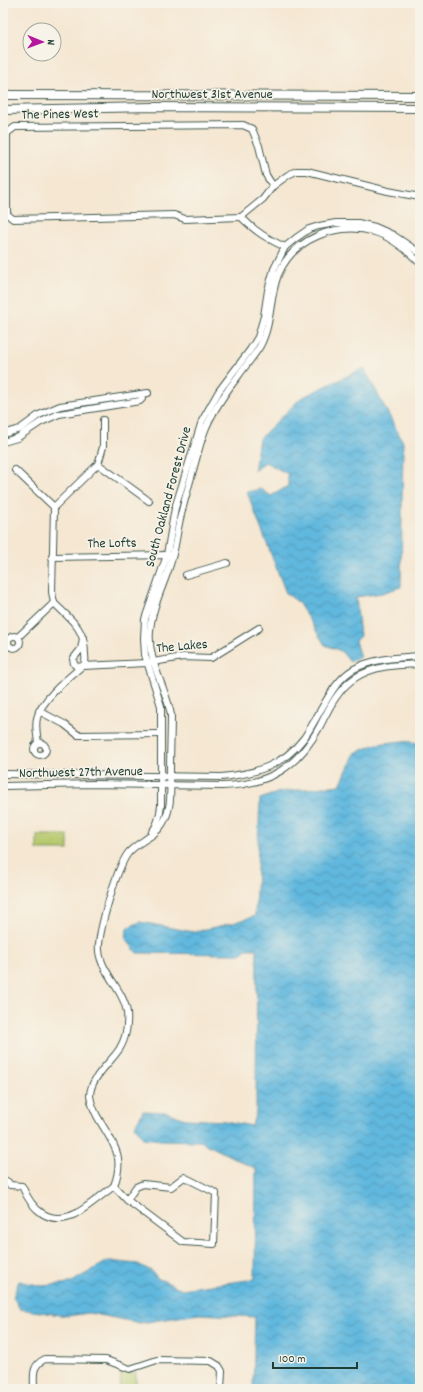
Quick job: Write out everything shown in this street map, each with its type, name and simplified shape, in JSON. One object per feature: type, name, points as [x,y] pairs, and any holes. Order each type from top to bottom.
[{"type":"main road","name":"Northwest 31st Avenue","points":[[3,95],[420,96]]},
{"type":"main road","name":"Northwest 31st Avenue","points":[[3,110],[153,108],[420,108]]},
{"type":"street","name":"The Pines West","points":[[242,217],[186,219],[174,215],[13,219],[6,214],[8,133],[15,127],[243,125],[252,129],[259,146],[266,175],[273,186]]},
{"type":"street","points":[[285,247],[268,239],[253,229],[242,217],[263,199],[273,186],[296,171],[306,171],[388,191],[420,196]]},
{"type":"street","name":"South Oakland Forest Drive","points":[[209,415],[219,391],[258,337],[274,268],[285,247],[296,238],[311,228],[336,223],[358,223],[375,227],[393,235],[420,253]]},
{"type":"street","name":"South Oakland Forest Drive","points":[[150,835],[155,828],[160,814],[161,734],[160,701],[144,644],[145,619],[170,555],[175,508],[186,484],[202,421],[209,415],[256,352],[263,340],[271,314],[274,287],[283,266],[292,252],[321,234],[339,229],[357,229],[376,232],[414,257],[420,263]]},
{"type":"street","points":[[3,442],[12,440],[29,431],[41,422],[59,414],[140,401],[145,393],[60,406],[39,415],[20,429],[6,433],[12,440]]},
{"type":"street","points":[[38,742],[36,723],[39,711],[48,699],[82,663],[85,642],[77,626],[54,604],[52,592],[52,557],[54,507],[98,464],[103,447],[103,420]]},
{"type":"street","points":[[24,425],[29,431]]},
{"type":"street","points":[[98,464],[149,501]]},
{"type":"street","points":[[15,470],[54,507]]},
{"type":"street","name":"The Lofts","points":[[52,557],[170,555]]},
{"type":"street","points":[[186,575],[227,563]]},
{"type":"street","points":[[18,638],[54,604]]},
{"type":"street","name":"The Lakes","points":[[78,654],[82,654],[82,663],[98,665],[150,662],[183,657],[211,658],[259,628]]},
{"type":"street","points":[[82,663],[73,662],[73,659],[83,645],[83,638]]},
{"type":"street","points":[[3,774],[227,776],[256,772],[283,759],[299,744],[331,692],[348,674],[355,669],[372,662],[420,656]]},
{"type":"street","name":"South Oakland Forest Drive","points":[[114,1186],[119,1173],[117,1153],[94,1109],[90,1096],[95,1080],[121,1047],[126,1033],[127,1013],[124,1002],[99,956],[99,945],[107,908],[122,863],[133,848],[159,829],[164,822],[170,802],[171,715],[168,704],[150,662]]},
{"type":"street","name":"Northwest 27th Avenue","points":[[3,786],[94,784],[240,786],[267,779],[284,769],[303,752],[317,732],[336,696],[355,678],[373,669],[384,666],[420,664]]},
{"type":"street","points":[[39,711],[64,724],[78,735],[161,734]]},
{"type":"street","points":[[5,1183],[22,1186],[35,1209],[43,1215],[54,1218],[65,1217],[76,1213],[114,1186],[127,1200],[183,1242],[214,1244],[216,1193],[184,1177],[171,1187],[143,1184],[136,1186],[127,1200]]},
{"type":"street","points":[[34,1389],[34,1369],[45,1359],[106,1360],[130,1369],[157,1360],[211,1361],[219,1366],[222,1371],[222,1389]]},
{"type":"green space","points":[[37,835],[68,835],[68,850],[37,850]]},
{"type":"green space","points":[[121,1372],[136,1372],[136,1389],[120,1389]]},
{"type":"water","points":[[364,368],[403,442],[401,587],[382,593],[356,597],[360,636],[355,641],[360,657],[350,662],[341,651],[325,645],[298,602],[286,593],[247,492],[261,489],[271,496],[288,486],[288,474],[265,462],[254,471],[259,439],[301,398]]},
{"type":"water","points":[[402,741],[420,743],[420,1389],[253,1389],[255,1317],[199,1314],[140,1323],[89,1313],[67,1316],[20,1309],[13,1297],[19,1281],[42,1286],[70,1283],[108,1261],[138,1264],[153,1272],[157,1278],[182,1289],[255,1279],[256,1169],[200,1141],[143,1138],[135,1126],[143,1111],[167,1112],[185,1119],[225,1121],[252,1126],[256,1111],[257,949],[246,949],[241,954],[137,953],[126,939],[127,928],[140,922],[193,932],[233,923],[255,916],[260,799],[280,792],[340,785],[355,753],[377,744]]}]
